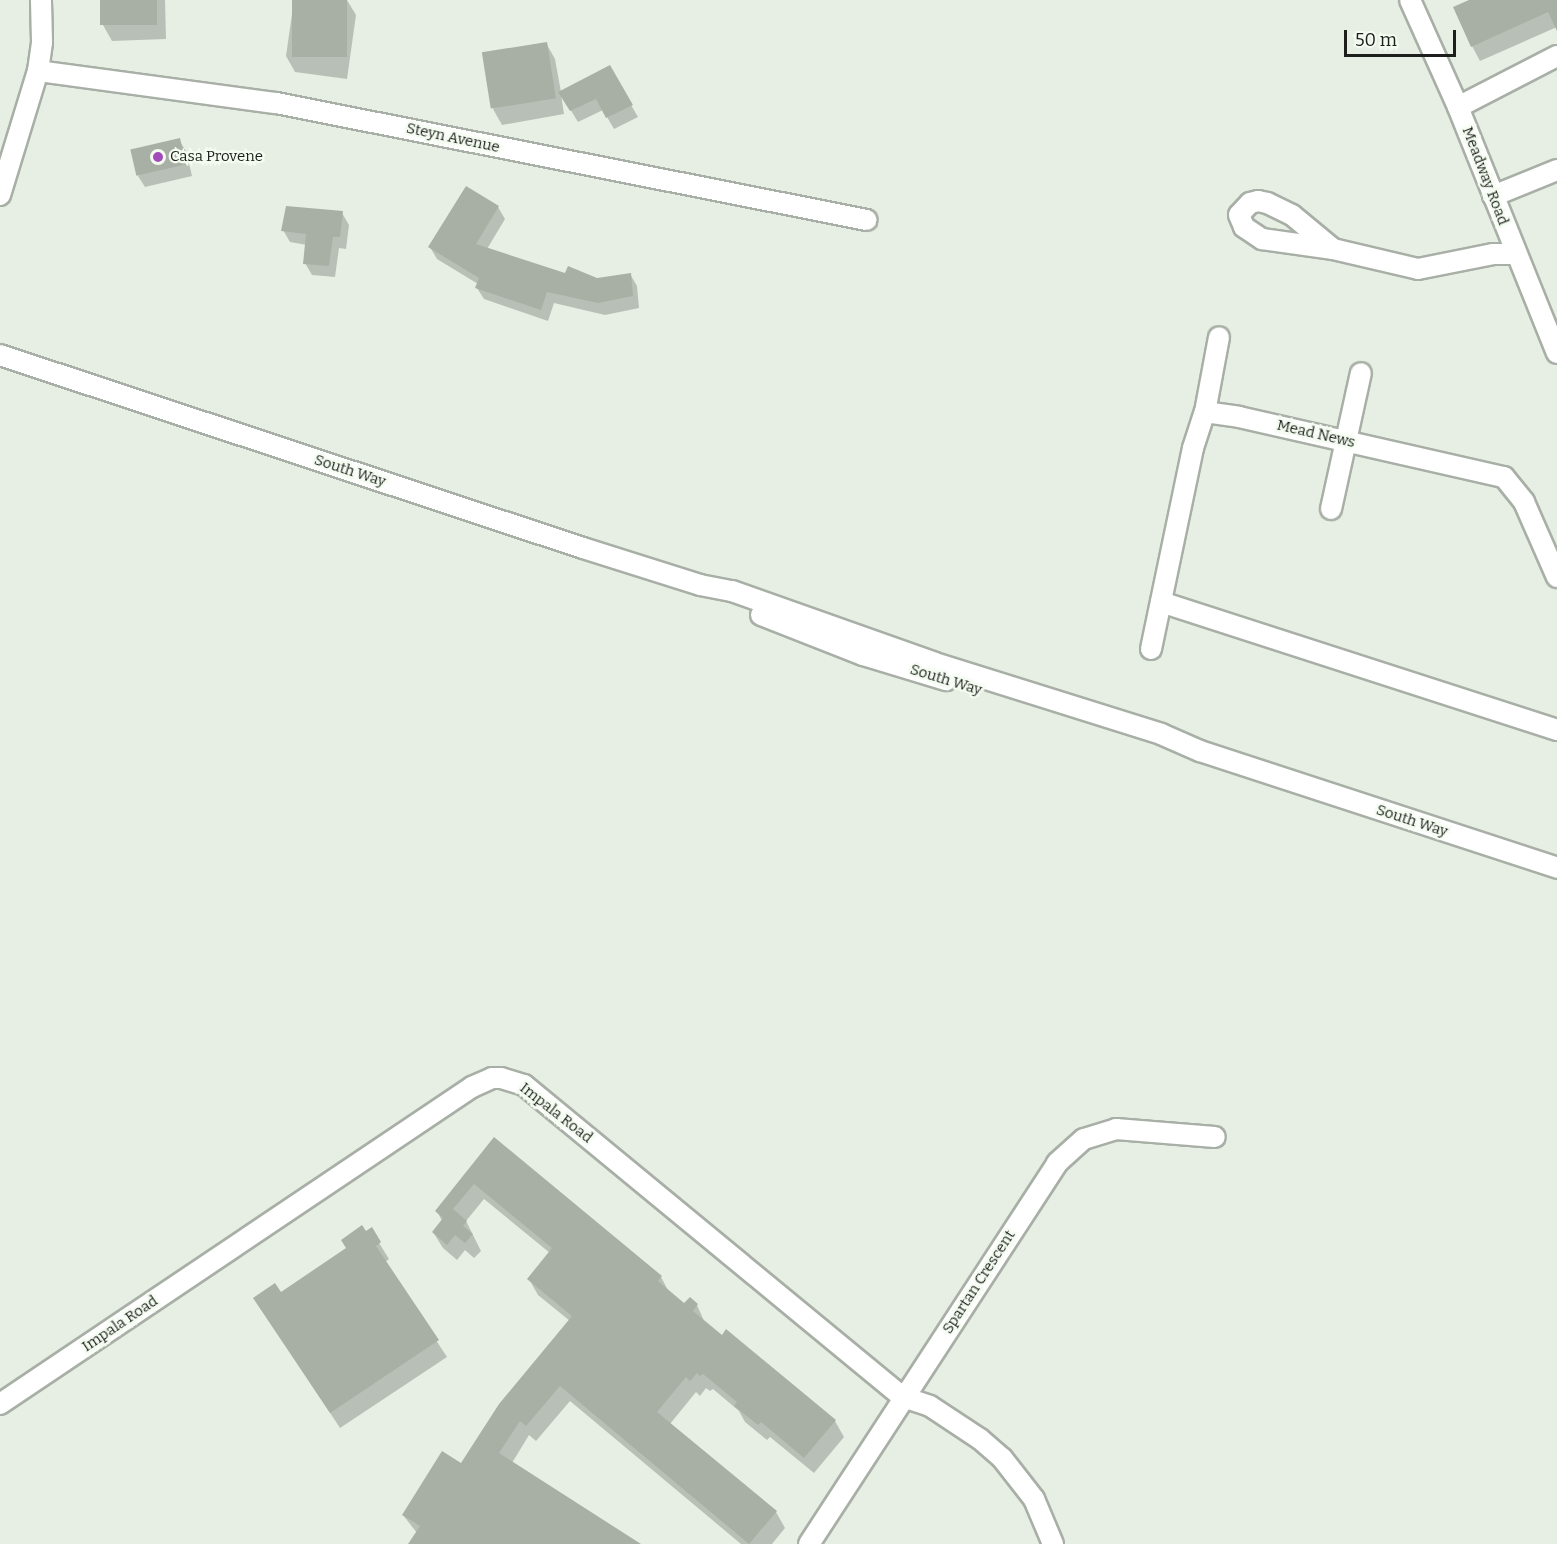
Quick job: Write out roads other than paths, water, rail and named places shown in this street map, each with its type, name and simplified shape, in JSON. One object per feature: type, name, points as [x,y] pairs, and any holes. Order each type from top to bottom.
[{"type":"street","points":[[0,195],[38,71],[42,42],[41,0]]},
{"type":"street","name":"Meadway Road","points":[[1410,0],[1458,107],[1515,254],[1557,353]]},
{"type":"street","points":[[1458,107],[1557,56]]},
{"type":"street","name":"Steyn Avenue","points":[[38,71],[276,103],[867,220]]},
{"type":"street","points":[[1492,196],[1557,170]]},
{"type":"street","points":[[1334,249],[1418,268],[1493,254],[1515,254]]},
{"type":"street","points":[[1151,649],[1193,448],[1205,412],[1219,337]]},
{"type":"street","name":"South Way","points":[[0,355],[700,585],[726,601],[863,655],[1156,746],[1200,751],[1557,868]]},
{"type":"street","points":[[1331,509],[1361,373]]},
{"type":"street","name":"Mead News","points":[[1205,412],[1345,440],[1504,477],[1524,502],[1557,577]]},
{"type":"street","points":[[1161,602],[1557,730]]},
{"type":"street","name":"Impala Road","points":[[0,1404],[472,1087],[492,1078],[501,1077],[524,1085],[903,1397],[930,1406],[980,1439],[1002,1458],[1034,1499],[1053,1544]]},
{"type":"street","name":"Spartan Crescent","points":[[809,1544],[1057,1163],[1084,1139],[1116,1130],[1215,1137]]},
{"type":"place","name":"Casa Provene","points":[[158,157]]}]
